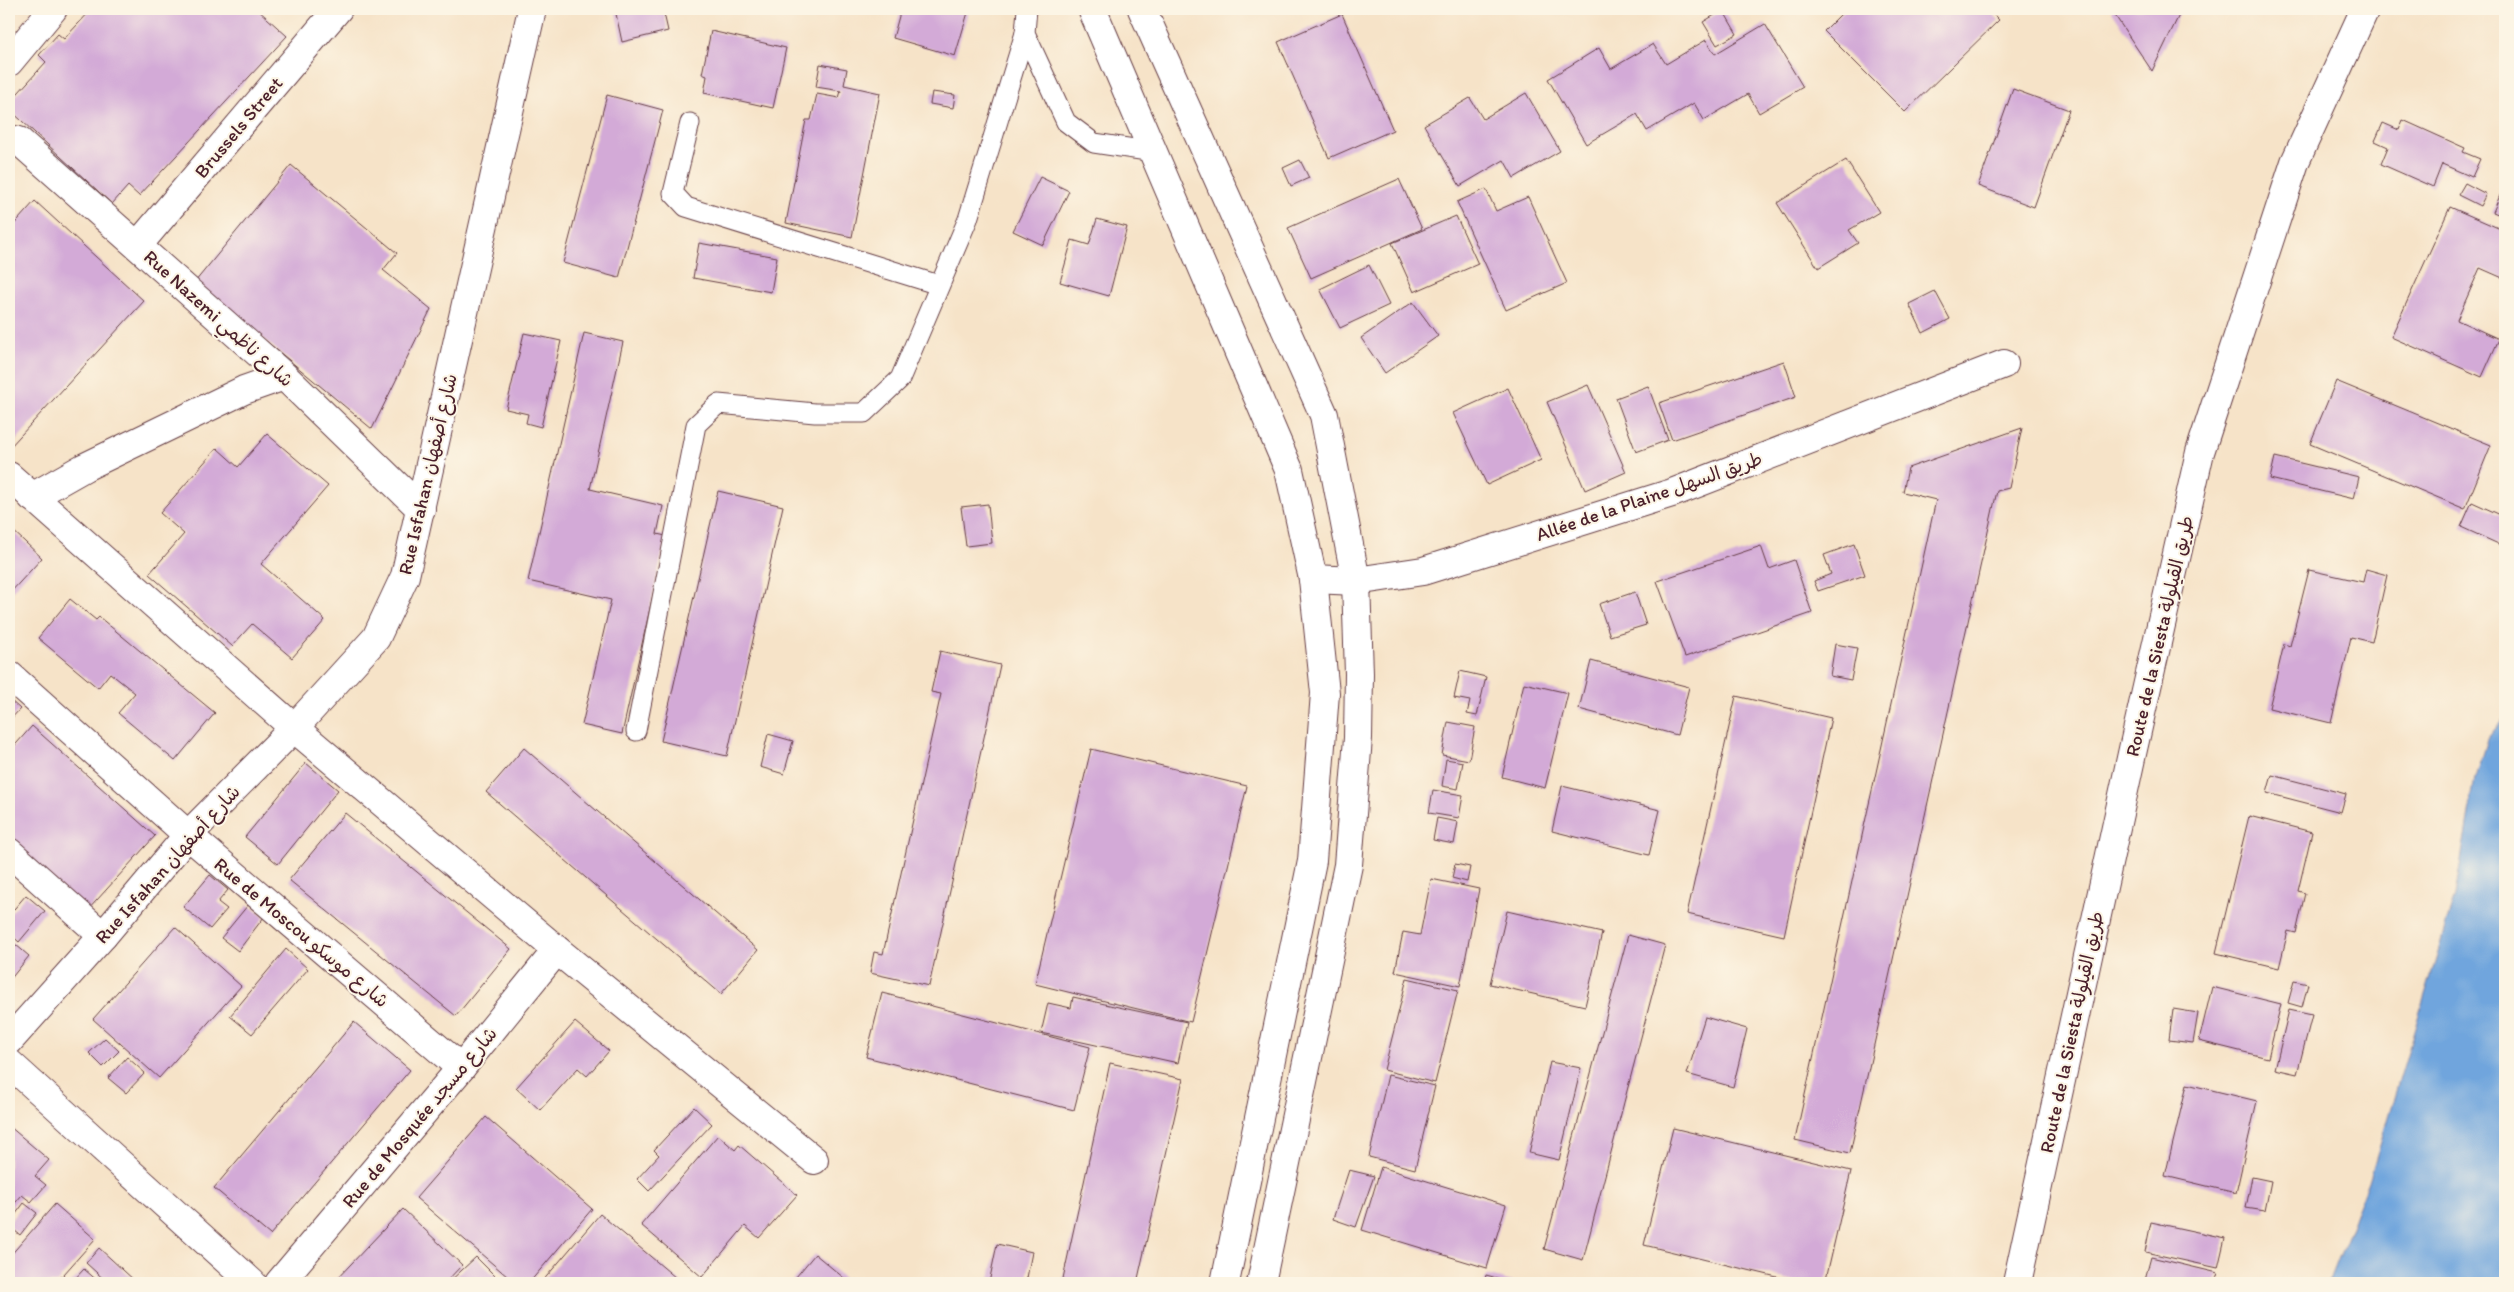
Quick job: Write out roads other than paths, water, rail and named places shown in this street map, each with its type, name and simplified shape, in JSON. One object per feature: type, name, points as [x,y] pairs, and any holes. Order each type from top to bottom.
[{"type":"street","points":[[9,62],[53,9]]},
{"type":"street","name":"Brussels Street","points":[[138,245],[338,9]]},
{"type":"street","name":"Rue Isfahan شارع أصفهان","points":[[9,1041],[104,936],[188,835],[294,728],[376,638],[405,576],[532,9]]},
{"type":"street","points":[[1092,9],[1290,470],[1313,579],[1325,693],[1312,861],[1225,1283]]},
{"type":"street","points":[[1142,9],[1324,415],[1356,581],[1359,674],[1358,738],[1348,865],[1261,1283]]},
{"type":"street","name":"Route de la Siesta طريق القيلولة","points":[[2017,1283],[2126,778],[2200,452],[2295,162],[2365,9]]},
{"type":"street","name":"Rue Nazemi شارع ناظمي","points":[[9,139],[19,140],[284,376],[421,510]]},
{"type":"street","name":"Allée de la Plaine طريق السهل","points":[[1313,579],[1356,581],[1423,571],[1672,493],[2004,364]]},
{"type":"street","points":[[32,496],[85,467],[244,390],[284,376]]},
{"type":"street","points":[[9,476],[294,728],[557,950],[814,1160]]},
{"type":"street","name":"Rue de Moscou شارع موسكو","points":[[9,675],[188,835],[461,1068]]},
{"type":"street","points":[[9,852],[104,936]]},
{"type":"street","name":"Rue de Mosquée شارع مسجد","points":[[279,1283],[461,1068],[557,950]]},
{"type":"street","points":[[9,1063],[252,1283]]},
{"type":"lane","points":[[636,731],[696,425],[718,404],[815,413],[864,413],[900,379],[968,219],[1026,32],[1027,9]]},
{"type":"lane","points":[[1026,32],[1066,122],[1094,143],[1154,152]]},
{"type":"lane","points":[[690,123],[673,193],[686,207],[940,285]]},
{"type":"water","points":[[2505,717],[2505,1283],[2329,1283],[2369,1181],[2455,895],[2475,778],[2487,739]]}]
